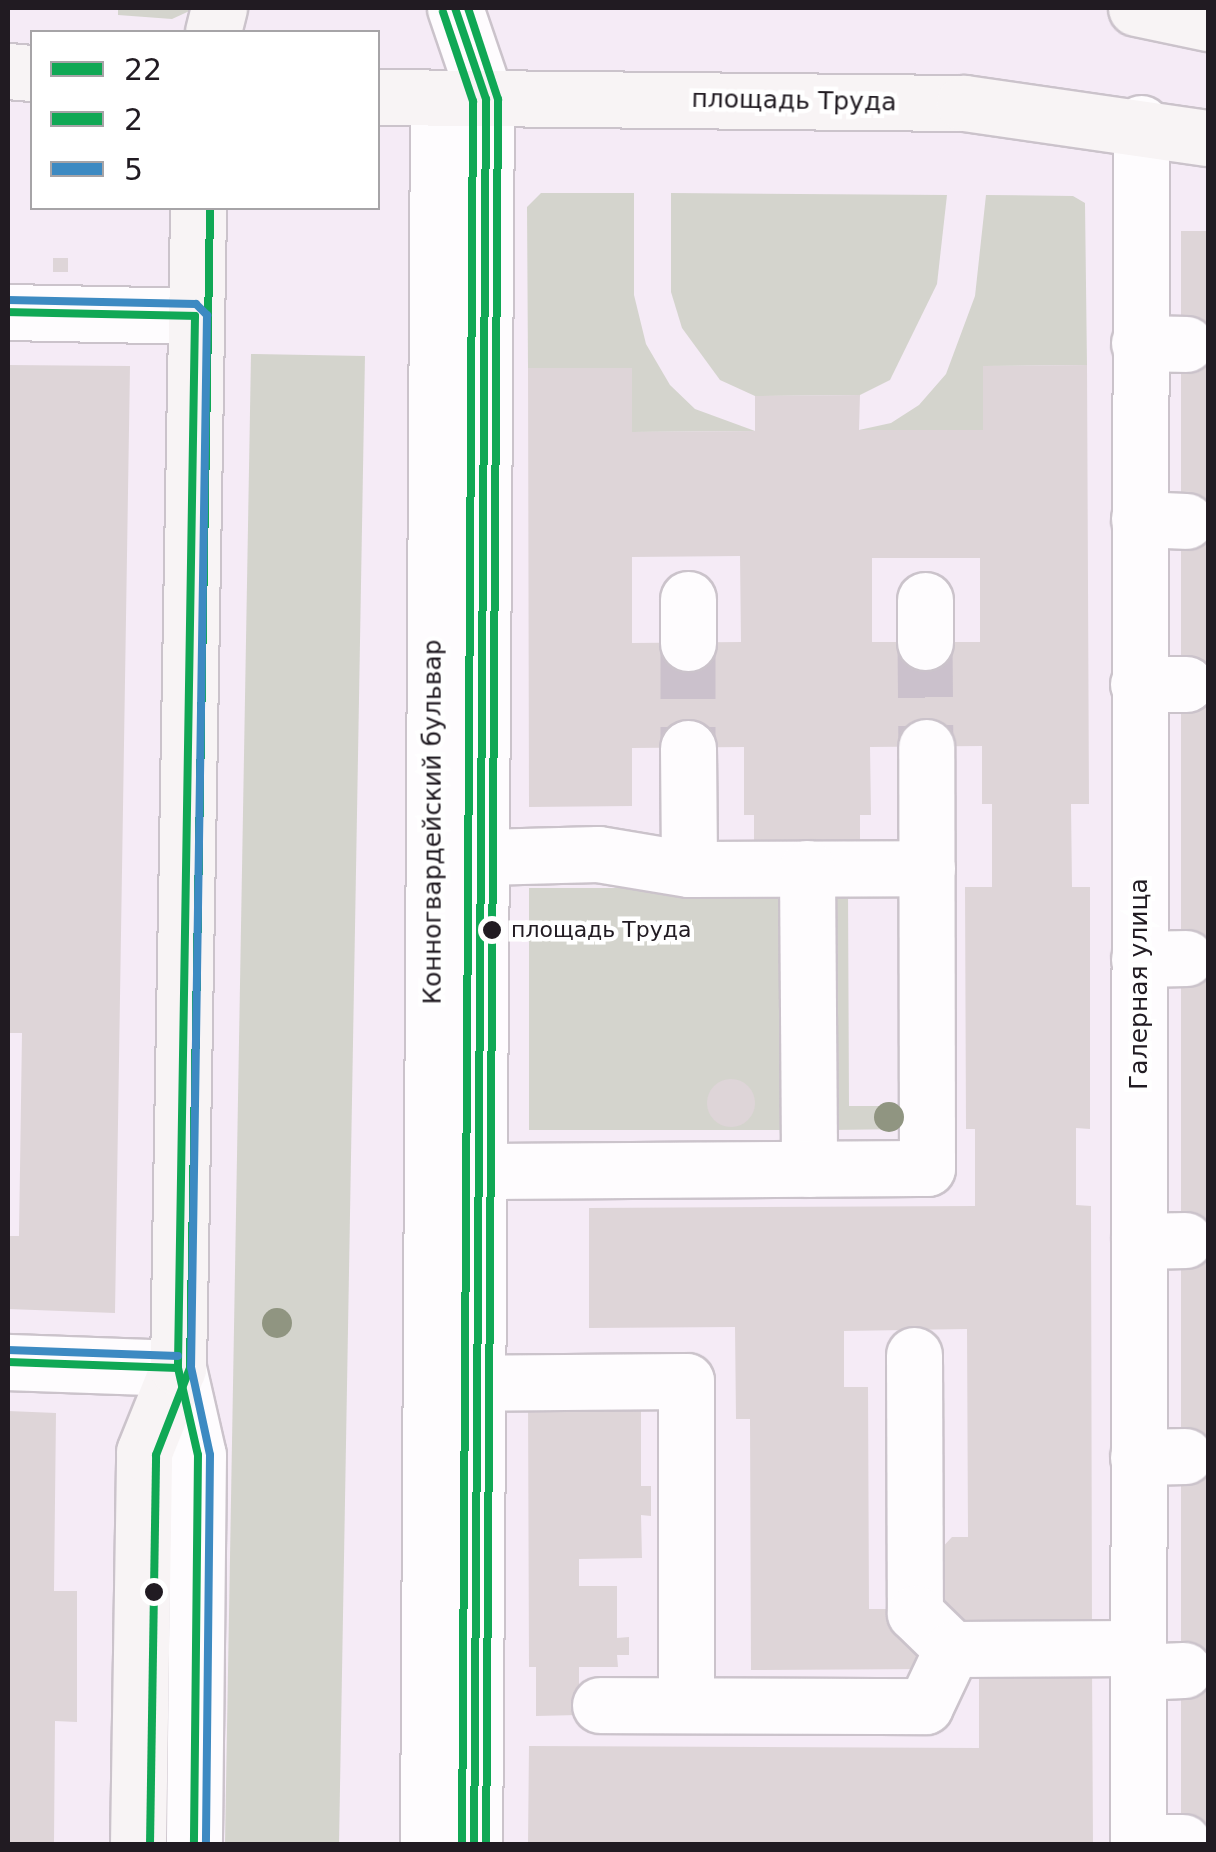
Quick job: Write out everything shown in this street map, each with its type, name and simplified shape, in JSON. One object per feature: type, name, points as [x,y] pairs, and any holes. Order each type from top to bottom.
[{"type":"main road","points":[[1136,8],[1208,22]]},
{"type":"main road","name":"площадь Труда","points":[[380,96],[964,103],[1141,124],[1208,138]]},
{"type":"main road","points":[[138,1844],[144,1452],[178,1368],[198,210]]},
{"type":"street","name":"Конногвардейский бульвар","points":[[454,8],[462,99],[454,1383],[474,1844]]},
{"type":"street","name":"Галерная улица","points":[[1141,124],[1162,344],[1161,1456],[1153,1664],[1153,1843]]},
{"type":"street","points":[[8,312],[195,316]]},
{"type":"street","points":[[479,1171],[927,1168],[926,747]]},
{"type":"street","points":[[688,748],[688,869]]},
{"type":"street","points":[[457,857],[598,854],[688,869],[926,868]]},
{"type":"street","name":"Конногвардейский бульвар","points":[[428,1844],[454,1383],[479,1171],[457,857]]},
{"type":"street","points":[[807,868],[808,1168]]},
{"type":"street","points":[[914,1355],[915,1612],[952,1649],[1153,1664]]},
{"type":"street","points":[[8,1362],[178,1368],[198,1456],[194,1844]]},
{"type":"street","points":[[454,1383],[686,1381],[686,1705]]},
{"type":"street","points":[[600,1705],[925,1706],[952,1649]]},
{"type":"shaded area","points":[[118,8],[196,8],[172,19],[118,15]]},
{"type":"shaded area","points":[[541,193],[634,193],[634,295],[646,344],[670,385],[695,409],[755,431],[632,432],[631,368],[528,368],[527,207]]},
{"type":"shaded area","points":[[671,193],[947,195],[937,284],[890,380],[860,395],[755,396],[720,380],[682,328],[671,292]]},
{"type":"shaded area","points":[[986,195],[1073,196],[1085,203],[1087,365],[983,366],[983,430],[859,430],[891,423],[919,405],[946,374],[975,296]]},
{"type":"shaded area","points":[[251,354],[365,356],[339,1844],[225,1844]]},
{"type":"shaded area","points":[[529,888],[781,888],[781,1130],[529,1130]]},
{"type":"shaded area","points":[[829,888],[848,888],[849,1106],[908,1106],[908,1129],[831,1130]]},
{"type":"building","points":[[1181,231],[1208,231],[1208,1844],[1181,1844]]},
{"type":"building","points":[[53,258],[68,258],[68,272],[53,272]]},
{"type":"building","points":[[8,365],[130,366],[115,1313],[8,1309],[8,1236],[19,1236],[22,1033],[8,1033]]},
{"type":"building","points":[[1087,365],[1089,804],[1071,804],[1072,887],[1090,887],[1090,1129],[1076,1128],[1076,1205],[1091,1206],[1092,1633],[952,1634],[936,1617],[936,1554],[952,1537],[968,1537],[967,1329],[844,1331],[844,1387],[868,1387],[869,1609],[888,1609],[926,1648],[926,1669],[751,1670],[750,1419],[736,1419],[735,1327],[589,1328],[589,1208],[975,1206],[975,1129],[966,1129],[965,887],[992,887],[992,804],[982,804],[982,746],[870,747],[871,815],[860,815],[860,848],[754,849],[754,815],[744,815],[744,747],[632,748],[632,806],[529,807],[528,368],[632,368],[632,432],[755,431],[755,396],[860,395],[859,430],[983,430],[983,366]],"holes":[[[740,556],[741,642],[632,643],[632,557]],[[872,558],[980,558],[980,642],[872,642]]]},
{"type":"building","points":[[731,1079],[748,1086],[755,1103],[748,1120],[731,1127],[714,1120],[707,1103],[714,1086]]},
{"type":"building","points":[[528,1398],[641,1398],[641,1486],[651,1486],[651,1516],[641,1515],[642,1558],[579,1559],[579,1586],[617,1586],[617,1638],[629,1637],[629,1655],[617,1655],[618,1667],[579,1667],[579,1715],[536,1716],[536,1667],[529,1667]]},
{"type":"building","points":[[8,1411],[56,1413],[54,1591],[77,1591],[77,1722],[55,1721],[54,1844],[8,1844]]},
{"type":"building","points":[[1092,1664],[1093,1844],[528,1844],[529,1746],[979,1748],[979,1665]]},
{"type":"tunnel","points":[[925,642],[926,747]]},
{"type":"tunnel","points":[[688,643],[688,748]]},
{"type":"transit line","name":"22","points":[[455,8],[486,99],[474,1844]]},
{"type":"transit line","points":[[468,8],[498,99],[486,1844]]},
{"type":"transit line","name":"2","points":[[443,12],[473,101],[462,1844]]},
{"type":"transit line","name":"2","points":[[150,1844],[156,1455],[190,1368],[210,210]]},
{"type":"transit line","name":"5","points":[[8,300],[196,304],[207,315],[191,1367],[210,1455],[206,1844]]},
{"type":"transit line","name":"22","points":[[8,312],[195,316],[178,1368],[198,1455],[194,1844]]},
{"type":"transit line","name":"5","points":[[8,1350],[178,1356]]},
{"type":"transit line","name":"22","points":[[8,1362],[178,1368]]},
{"type":"place","name":"площадь Труда","points":[[492,930]]}]
